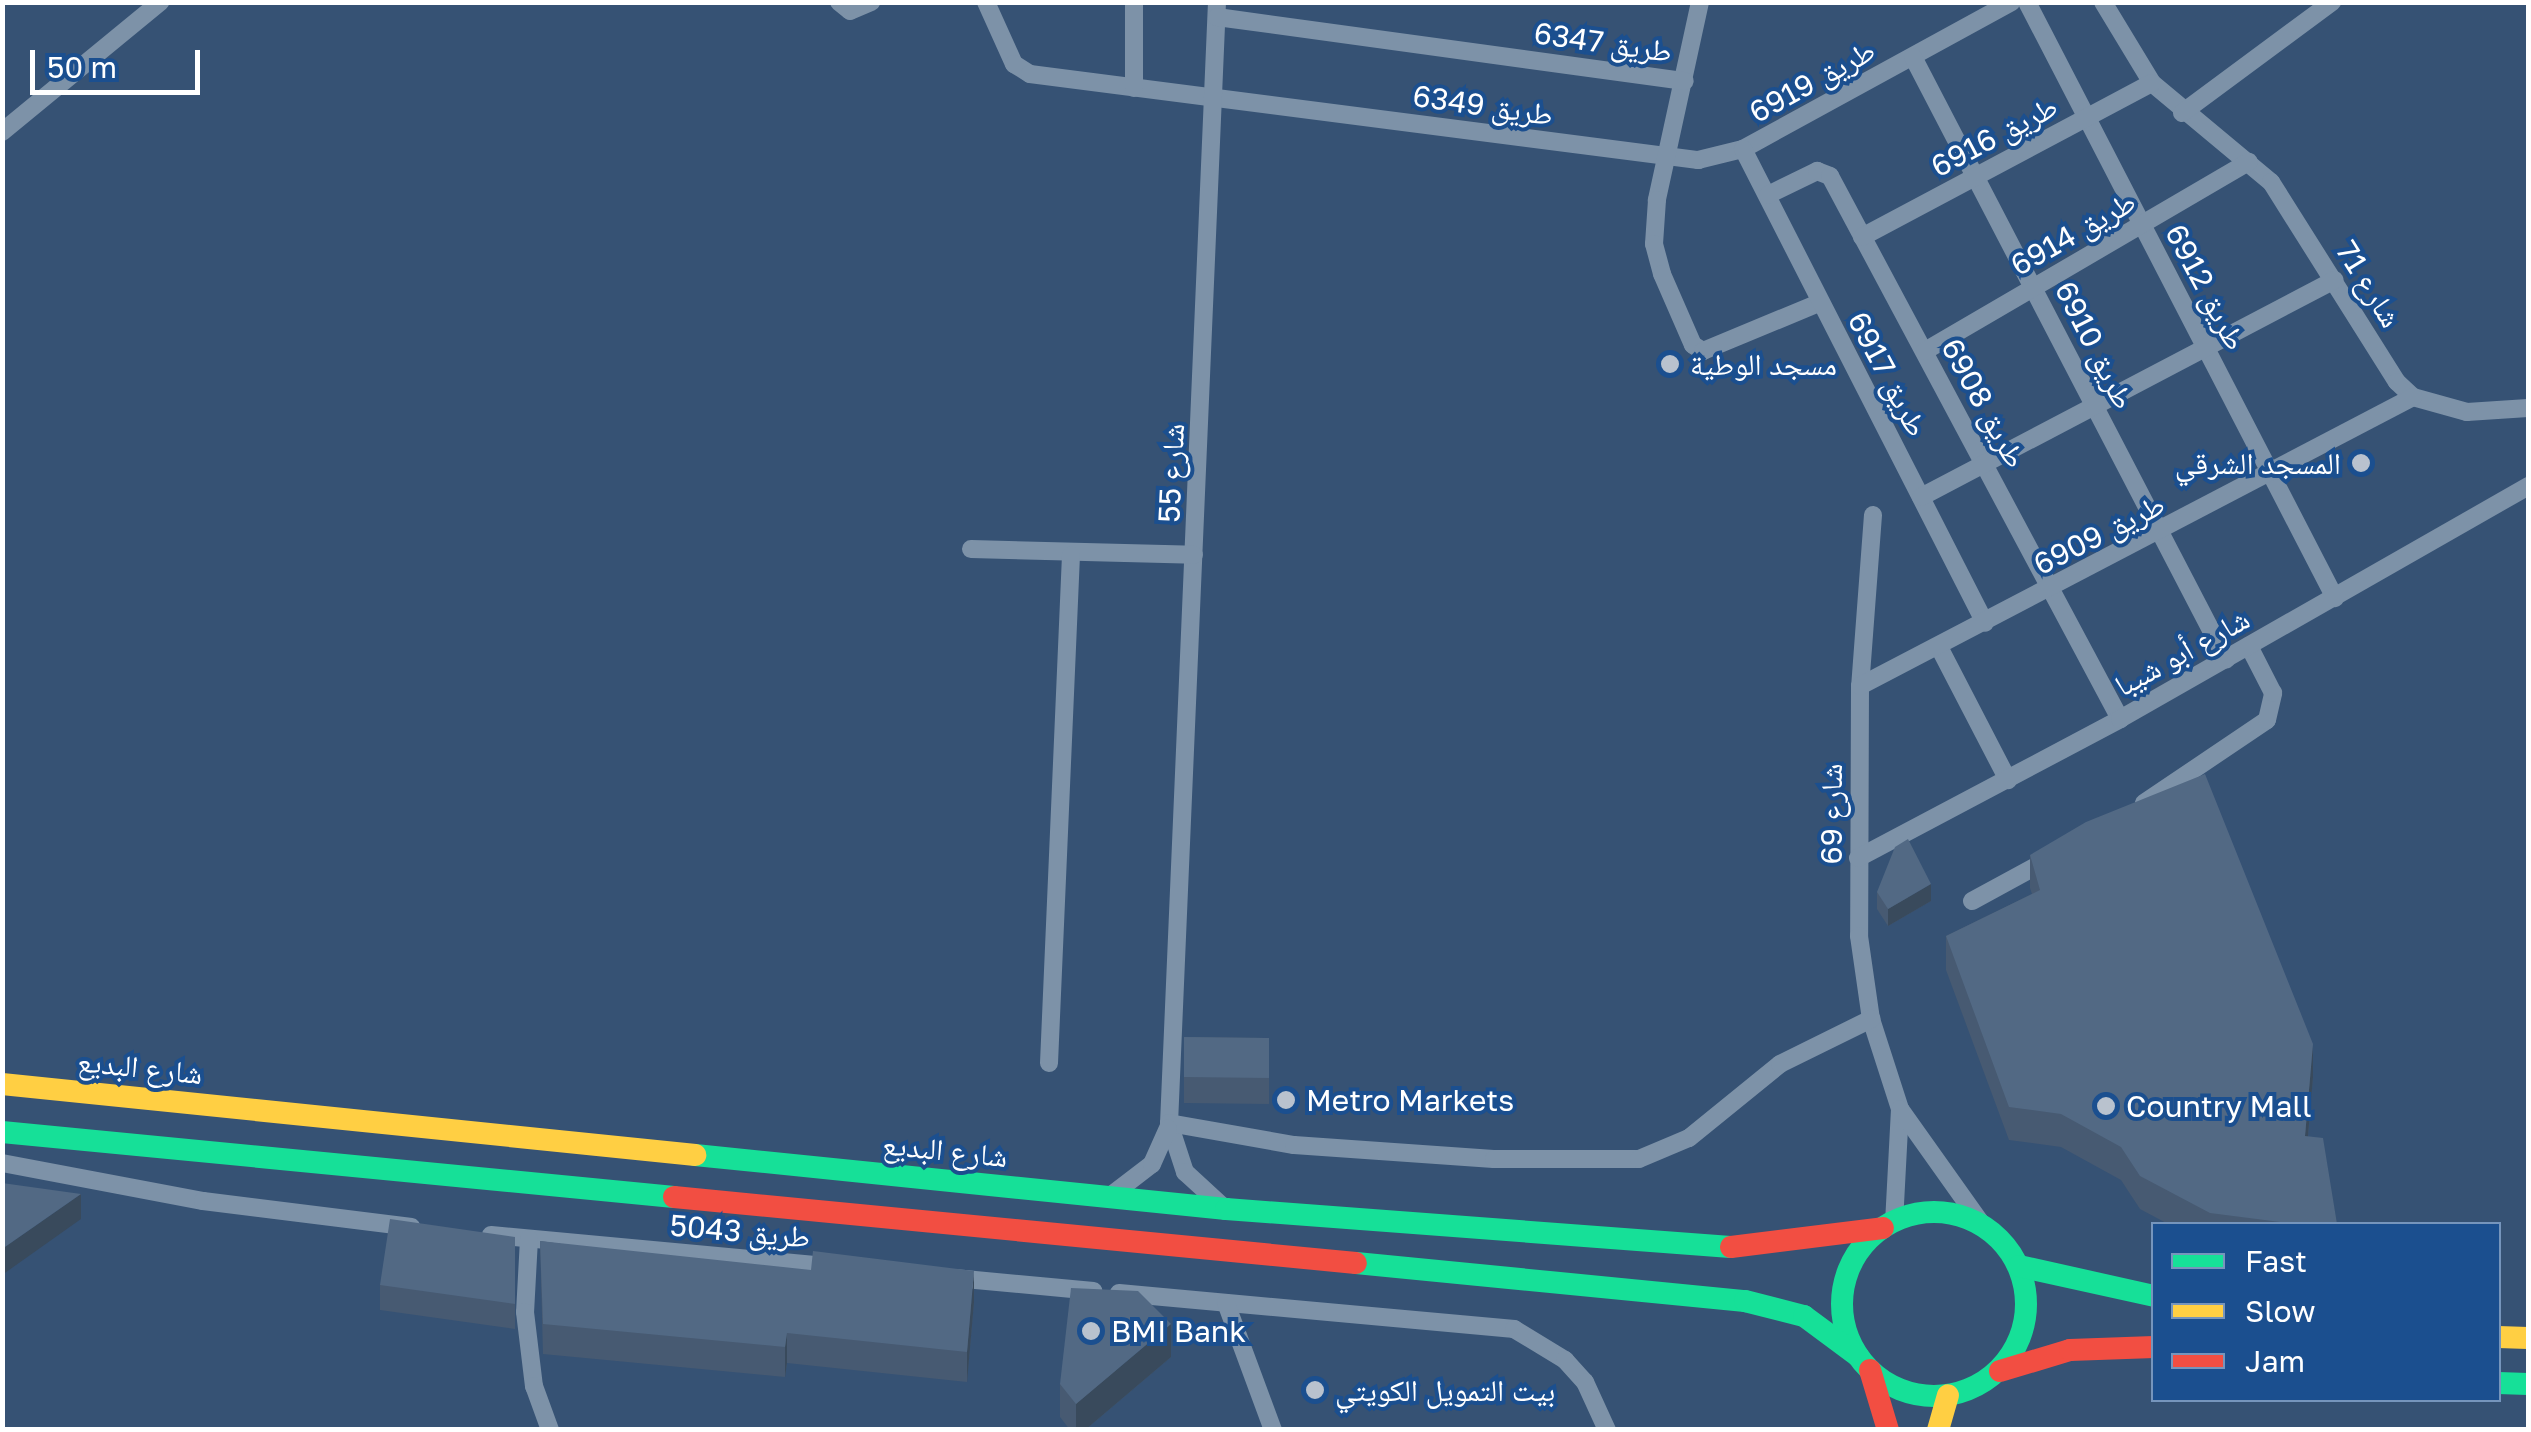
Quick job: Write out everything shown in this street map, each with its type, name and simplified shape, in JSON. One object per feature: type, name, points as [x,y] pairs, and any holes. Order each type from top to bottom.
[{"type":"main road","name":"شارع البديع","points":[[2,1084],[1226,1208],[1734,1247],[1888,1225]]},
{"type":"main road","points":[[2,1132],[1744,1300],[1804,1316],[1906,1392],[1948,1395],[2032,1357],[2070,1350],[2151,1347]]},
{"type":"main road","points":[[1888,1430],[1842,1301],[1854,1260],[1888,1225],[1924,1213],[1955,1214],[1984,1226],[2018,1266],[2025,1324],[1994,1374]]},
{"type":"main road","points":[[2018,1266],[2151,1295]]},
{"type":"main road","points":[[2501,1338],[2528,1338]]},
{"type":"main road","points":[[2501,1384],[2528,1384]]},
{"type":"main road","points":[[1938,1430],[1948,1395]]},
{"type":"street","points":[[2,132],[160,2]]},
{"type":"street","points":[[842,6],[871,2]]},
{"type":"street","points":[[986,2],[1021,70],[1214,96]]},
{"type":"street","points":[[1134,2],[1134,88]]},
{"type":"street","points":[[1700,2],[1667,157],[1654,244],[1693,346],[1708,352],[1820,303]]},
{"type":"street","name":"طريق 6919","points":[[1743,149],[2011,2]]},
{"type":"street","name":"طريق 6912","points":[[2027,2],[2335,598]]},
{"type":"street","name":"شارع 71","points":[[2103,2],[2152,84],[2270,182],[2397,382],[2413,396]]},
{"type":"street","points":[[2182,112],[2332,2]]},
{"type":"street","name":"طريق 6347","points":[[1217,10],[1685,81]]},
{"type":"street","name":"شارع 55","points":[[1110,1197],[1152,1164],[1169,1123],[1217,10]]},
{"type":"street","name":"طريق 6910","points":[[1913,57],[2226,659]]},
{"type":"street","name":"طريق 6916","points":[[1862,237],[2152,84]]},
{"type":"street","name":"طريق 6349","points":[[1214,96],[1667,157],[1698,160],[1743,149]]},
{"type":"street","name":"طريق 6917","points":[[1743,149],[1985,623]]},
{"type":"street","name":"طريق 6914","points":[[1924,351],[2249,162]]},
{"type":"street","name":"طريق 6908","points":[[1768,195],[1824,171],[2054,588],[2120,719]]},
{"type":"street","points":[[1920,496],[2335,280]]},
{"type":"street","points":[[2413,396],[2467,412],[2526,416]]},
{"type":"street","name":"طريق 6909","points":[[1860,686],[2161,534],[2413,396]]},
{"type":"street","name":"شارع أبو شيبا","points":[[1858,858],[2120,719],[2528,486]]},
{"type":"street","name":"شارع 69","points":[[1873,515],[1860,686],[1858,858],[1871,1018],[1900,1108],[1984,1226]]},
{"type":"street","points":[[971,549],[1071,555],[1194,554]]},
{"type":"street","points":[[1049,1063],[1071,555]]},
{"type":"street","points":[[2125,814],[2267,720],[2273,693],[2249,646]]},
{"type":"street","points":[[1939,647],[2008,780]]},
{"type":"street","points":[[1972,900],[2064,850]]},
{"type":"street","points":[[1169,1123],[1294,1145],[1494,1159],[1639,1158],[1689,1138],[1780,1064],[1871,1018]]},
{"type":"street","name":"شارع 69","points":[[1888,1225],[1900,1108]]},
{"type":"street","name":"شارع 55","points":[[1169,1123],[1185,1172],[1226,1208]]},
{"type":"street","points":[[2,1164],[203,1201],[430,1229]]},
{"type":"street","name":"طريق 5043","points":[[470,1233],[858,1270]]},
{"type":"street","points":[[529,1239],[525,1312],[534,1386],[550,1430]]},
{"type":"street","points":[[936,1276],[1484,1323],[1541,1342],[1585,1382],[1608,1430]]},
{"type":"street","points":[[1226,1303],[1273,1430]]},
{"type":"building","points":[[2205,774],[2313,1044],[2305,1136],[2323,1138],[2337,1222],[2280,1222],[2210,1213],[2140,1176],[2121,1147],[2061,1114],[2009,1107],[1946,936],[2040,890],[2030,855],[2086,822]]},
{"type":"building","points":[[1908,839],[1931,884],[1888,909],[1877,892],[1895,847]]},
{"type":"building","points":[[1184,1037],[1269,1038],[1269,1078],[1184,1077]]},
{"type":"building","points":[[2,1183],[81,1194],[2,1249]]},
{"type":"building","points":[[390,1219],[515,1237],[515,1304],[380,1285]]},
{"type":"building","points":[[540,1241],[811,1270],[813,1251],[974,1271],[967,1352],[787,1333],[785,1347],[543,1324]]},
{"type":"building","points":[[1071,1288],[1138,1291],[1171,1324],[1076,1404],[1060,1384]]},
{"type":"traffic: fast","points":[[2,1132],[674,1197]]},
{"type":"traffic: fast","points":[[695,1155],[1226,1209],[1731,1247]]},
{"type":"traffic: fast","points":[[1934,1212],[1969,1219],[1999,1239],[2019,1269],[2026,1304],[2019,1339],[1999,1369],[1969,1389],[1934,1396],[1899,1389],[1869,1369],[1849,1339],[1842,1304],[1849,1269],[1869,1239],[1899,1219],[1934,1212]]},
{"type":"traffic: fast","points":[[1356,1263],[1745,1301],[1804,1316],[1858,1356]]},
{"type":"traffic: fast","points":[[2019,1266],[2151,1295]]},
{"type":"traffic: fast","points":[[2501,1383],[2528,1384]]},
{"type":"traffic: slow","points":[[2,1084],[695,1155]]},
{"type":"traffic: slow","points":[[2501,1337],[2528,1338]]},
{"type":"traffic: slow","points":[[1938,1430],[1948,1395]]},
{"type":"traffic: jam","points":[[674,1197],[1356,1263]]},
{"type":"traffic: jam","points":[[1731,1247],[1883,1228]]},
{"type":"traffic: jam","points":[[2000,1371],[2070,1350],[2151,1347]]},
{"type":"traffic: jam","points":[[1870,1370],[1888,1430]]},
{"type":"place","name":"مسجد الوطية","points":[[1670,364]]},
{"type":"place","name":"المسجد الشرقي","points":[[2361,463]]},
{"type":"place","name":"Metro Markets","points":[[1286,1100]]},
{"type":"place","name":"Country Mall","points":[[2106,1106]]},
{"type":"place","name":"BMI Bank","points":[[1091,1331]]},
{"type":"place","name":"بيت التمويل الكويتي","points":[[1315,1390]]}]
